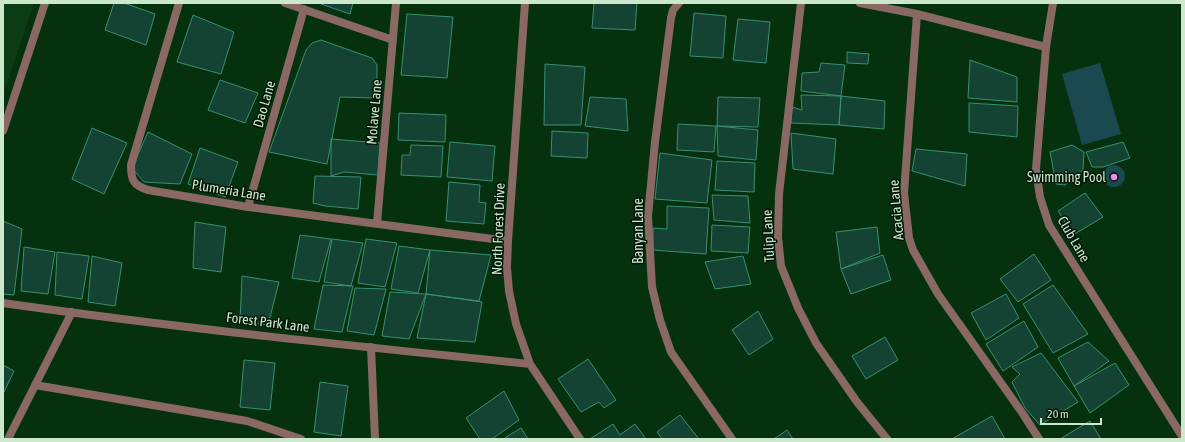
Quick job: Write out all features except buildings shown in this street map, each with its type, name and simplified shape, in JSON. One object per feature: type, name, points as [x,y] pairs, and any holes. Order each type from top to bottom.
[{"type":"street","points":[[3,131],[45,3]]},
{"type":"street","name":"Plumeria Lane","points":[[179,3],[131,165],[131,176],[134,183],[148,190],[248,207],[508,241]]},
{"type":"street","points":[[285,3],[393,40]]},
{"type":"street","name":"Molave Lane","points":[[377,223],[396,3]]},
{"type":"street","name":"North Forest Drive","points":[[525,3],[507,268],[516,324],[530,364],[580,439]]},
{"type":"street","name":"Banyan Lane","points":[[679,3],[673,10],[671,18],[655,142],[648,216],[652,287],[660,320],[671,352],[732,439]]},
{"type":"street","name":"Tulip Lane","points":[[801,3],[779,194],[778,237],[781,266],[798,308],[816,343],[857,402],[887,439]]},
{"type":"street","points":[[860,3],[917,14],[1046,47]]},
{"type":"street","name":"Club Lane","points":[[1053,3],[1046,47],[1036,169],[1040,197],[1049,225],[1182,436]]},
{"type":"street","name":"Dao Lane","points":[[248,207],[304,9]]},
{"type":"street","name":"Acacia Lane","points":[[917,14],[904,193],[909,238],[913,250],[938,294],[1039,439]]},
{"type":"street","name":"Forest Park Lane","points":[[3,302],[72,312],[530,364]]},
{"type":"street","points":[[8,439],[72,312]]},
{"type":"street","points":[[371,347],[374,439]]},
{"type":"street","points":[[35,385],[247,421],[301,439]]},
{"type":"shaded area","points":[[3,3],[34,3],[3,95]]},
{"type":"water","points":[[1100,63],[1121,134],[1082,145],[1062,74]]},
{"type":"water","name":"Swimming Pool","points":[[1114,165],[1122,168],[1125,176],[1122,184],[1114,187],[1106,184],[1103,176],[1106,168]]},
{"type":"place","name":"Swimming Pool","points":[[1114,177]]}]
